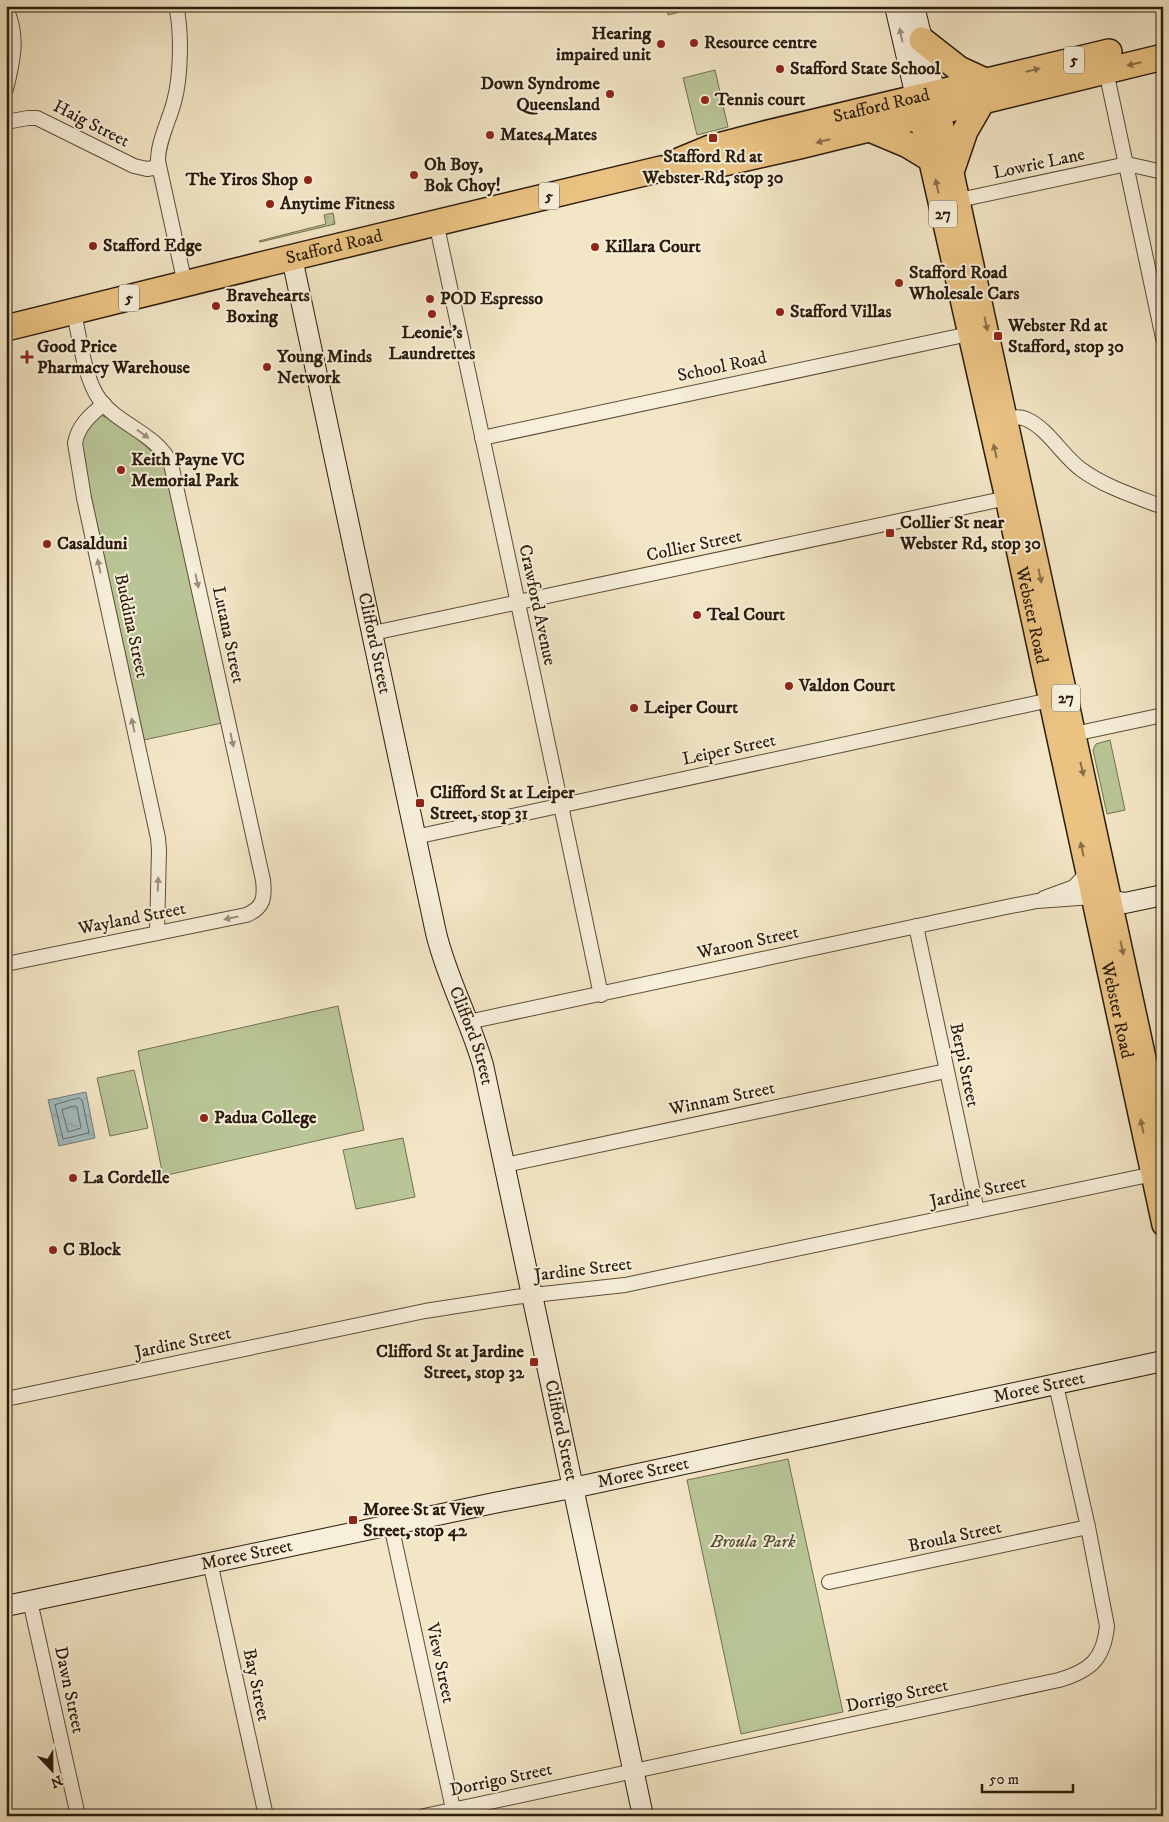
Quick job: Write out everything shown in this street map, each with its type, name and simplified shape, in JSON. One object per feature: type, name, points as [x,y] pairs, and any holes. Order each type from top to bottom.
[{"type":"highway","points":[[870,129],[908,145],[942,164],[965,132],[984,90],[922,40]]},
{"type":"highway","name":"Stafford Road","points":[[661,169],[710,148],[928,104],[1163,40]]},
{"type":"highway","name":"Stafford Road","points":[[984,90],[1106,71],[1163,57]]},
{"type":"highway","name":"Stafford Road","points":[[6,328],[436,222],[661,169],[715,165],[870,129],[928,104]]},
{"type":"main road","name":"Webster Road","points":[[928,104],[942,164],[969,334],[998,421]]},
{"type":"main road","name":"Webster Road","points":[[942,164],[959,200],[998,421],[1074,734],[1102,899],[1157,1173],[1163,1226]]},
{"type":"main road","name":"Webster Road","points":[[1015,496],[1050,700],[1087,873],[1102,899],[1163,1141]]},
{"type":"street","points":[[176,6],[180,35],[176,90],[159,149],[159,167],[185,284]]},
{"type":"street","name":"Webster Road","points":[[895,6],[928,104]]},
{"type":"street","name":"Webster Road","points":[[914,6],[922,40],[928,104]]},
{"type":"street","points":[[6,9],[14,36],[15,48],[6,89]]},
{"type":"street","points":[[1106,71],[1163,338]]},
{"type":"street","name":"Haig Street","points":[[6,122],[37,118],[134,166],[147,169],[159,167]]},
{"type":"street","points":[[1127,164],[1163,172]]},
{"type":"street","name":"Lowrie Lane","points":[[959,200],[1127,164]]},
{"type":"street","name":"Crawford Avenue","points":[[436,222],[601,995]]},
{"type":"street","name":"Clifford Street","points":[[292,258],[442,957],[483,1065],[643,1816]]},
{"type":"street","points":[[74,312],[89,379],[104,404]]},
{"type":"street","name":"School Road","points":[[482,438],[969,334]]},
{"type":"street","name":"Lutana Street","points":[[104,404],[158,444],[171,464],[263,880],[264,894],[262,904]]},
{"type":"street","name":"Buddina Street","points":[[104,404],[85,420],[76,435],[75,443],[83,491],[158,838],[160,850],[157,933]]},
{"type":"street","points":[[998,421],[1018,417],[1028,420],[1040,429],[1083,471],[1163,508]]},
{"type":"street","name":"Collier Street","points":[[372,633],[1015,496]]},
{"type":"street","name":"Leiper Street","points":[[415,837],[1050,700]]},
{"type":"street","points":[[1074,734],[1163,715]]},
{"type":"street","name":"Waroon Street","points":[[468,1022],[1036,901],[1074,887],[1087,873]]},
{"type":"street","points":[[1102,899],[1129,902],[1163,895]]},
{"type":"street","name":"Waroon Street","points":[[1036,901],[1102,899]]},
{"type":"street","name":"Wayland Street","points":[[6,964],[246,915],[262,904]]},
{"type":"street","name":"Berpi Street","points":[[916,926],[977,1211]]},
{"type":"street","name":"Winnam Street","points":[[505,1165],[946,1071]]},
{"type":"street","name":"Jardine Street","points":[[6,1399],[377,1320],[456,1306],[642,1282],[1157,1173]]},
{"type":"street","name":"Moree Street","points":[[6,1606],[210,1562],[573,1488],[1163,1361]]},
{"type":"street","name":"Dorrigo Street","points":[[424,1816],[1059,1680],[1085,1670],[1102,1651],[1106,1640],[1106,1626],[1088,1528],[1056,1385]]},
{"type":"street","name":"View Street","points":[[390,1525],[453,1810]]},
{"type":"street","name":"Broula Street","points":[[829,1582],[1088,1528]]},
{"type":"street","name":"Bay Street","points":[[210,1562],[266,1816]]},
{"type":"street","name":"Dawn Street","points":[[30,1600],[78,1816]]},
{"type":"green space","points":[[666,6],[699,6],[700,7],[668,15]]},
{"type":"green space","name":"Tennis court","points":[[715,70],[728,127],[697,135],[683,78]]},
{"type":"green space","points":[[333,213],[335,224],[259,241],[326,224],[324,215]]},
{"type":"green space","points":[[96,414],[122,427],[164,465],[222,723],[144,740],[79,442]]},
{"type":"green space","points":[[1110,740],[1125,810],[1107,814],[1093,750],[1096,744]]},
{"type":"green space","points":[[338,1006],[364,1130],[163,1176],[138,1051]]},
{"type":"green space","points":[[134,1070],[148,1128],[110,1136],[97,1078]]},
{"type":"green space","points":[[403,1138],[415,1197],[356,1209],[343,1150]]},
{"type":"green space","name":"Broula Park","points":[[788,1459],[843,1712],[741,1734],[687,1480]]},
{"type":"water","points":[[86,1092],[95,1138],[59,1146],[48,1100]]},
{"type":"place","name":"Resource centre","points":[[694,43]]},
{"type":"place","name":"Hearing impaired unit","points":[[661,44]]},
{"type":"place","name":"Stafford State School","points":[[780,69]]},
{"type":"place","name":"Down Syndrome Queensland","points":[[610,94]]},
{"type":"place","name":"Tennis court","points":[[705,100]]},
{"type":"place","name":"Mates4Mates","points":[[490,135]]},
{"type":"place","name":"Stafford Rd at Webster Rd, stop 30","points":[[713,138]]},
{"type":"place","name":"Oh Boy, Bok Choy!","points":[[414,175]]},
{"type":"place","name":"The Yiros Shop","points":[[308,180]]},
{"type":"place","name":"Anytime Fitness","points":[[270,204]]},
{"type":"place","name":"Stafford Edge","points":[[93,246]]},
{"type":"place","name":"Killara Court","points":[[595,247]]},
{"type":"place","name":"Stafford Road Wholesale Cars","points":[[899,283]]},
{"type":"place","name":"POD Espresso","points":[[430,299]]},
{"type":"place","name":"Bravehearts Boxing","points":[[216,306]]},
{"type":"place","name":"Stafford Villas","points":[[780,312]]},
{"type":"place","name":"Leonie's Laundrettes","points":[[432,314]]},
{"type":"place","name":"Webster Rd at Stafford, stop 30","points":[[998,336]]},
{"type":"place","name":"Good Price Pharmacy Warehouse","points":[[27,357]]},
{"type":"place","name":"Young Minds Network","points":[[267,367]]},
{"type":"place","name":"Keith Payne VC Memorial Park","points":[[121,470]]},
{"type":"place","name":"Collier St near Webster Rd, stop 30","points":[[890,533]]},
{"type":"place","name":"Casalduni","points":[[47,544]]},
{"type":"place","name":"Teal Court","points":[[697,615]]},
{"type":"place","name":"Valdon Court","points":[[789,686]]},
{"type":"place","name":"Leiper Court","points":[[634,708]]},
{"type":"place","name":"Clifford St at Leiper Street, stop 31","points":[[420,803]]},
{"type":"place","name":"Padua College","points":[[204,1118]]},
{"type":"place","name":"La Cordelle","points":[[73,1178]]},
{"type":"place","name":"C Block","points":[[53,1250]]},
{"type":"place","name":"Clifford St at Jardine Street, stop 32","points":[[534,1362]]},
{"type":"place","name":"Moree St at View Street, stop 42","points":[[353,1520]]}]
